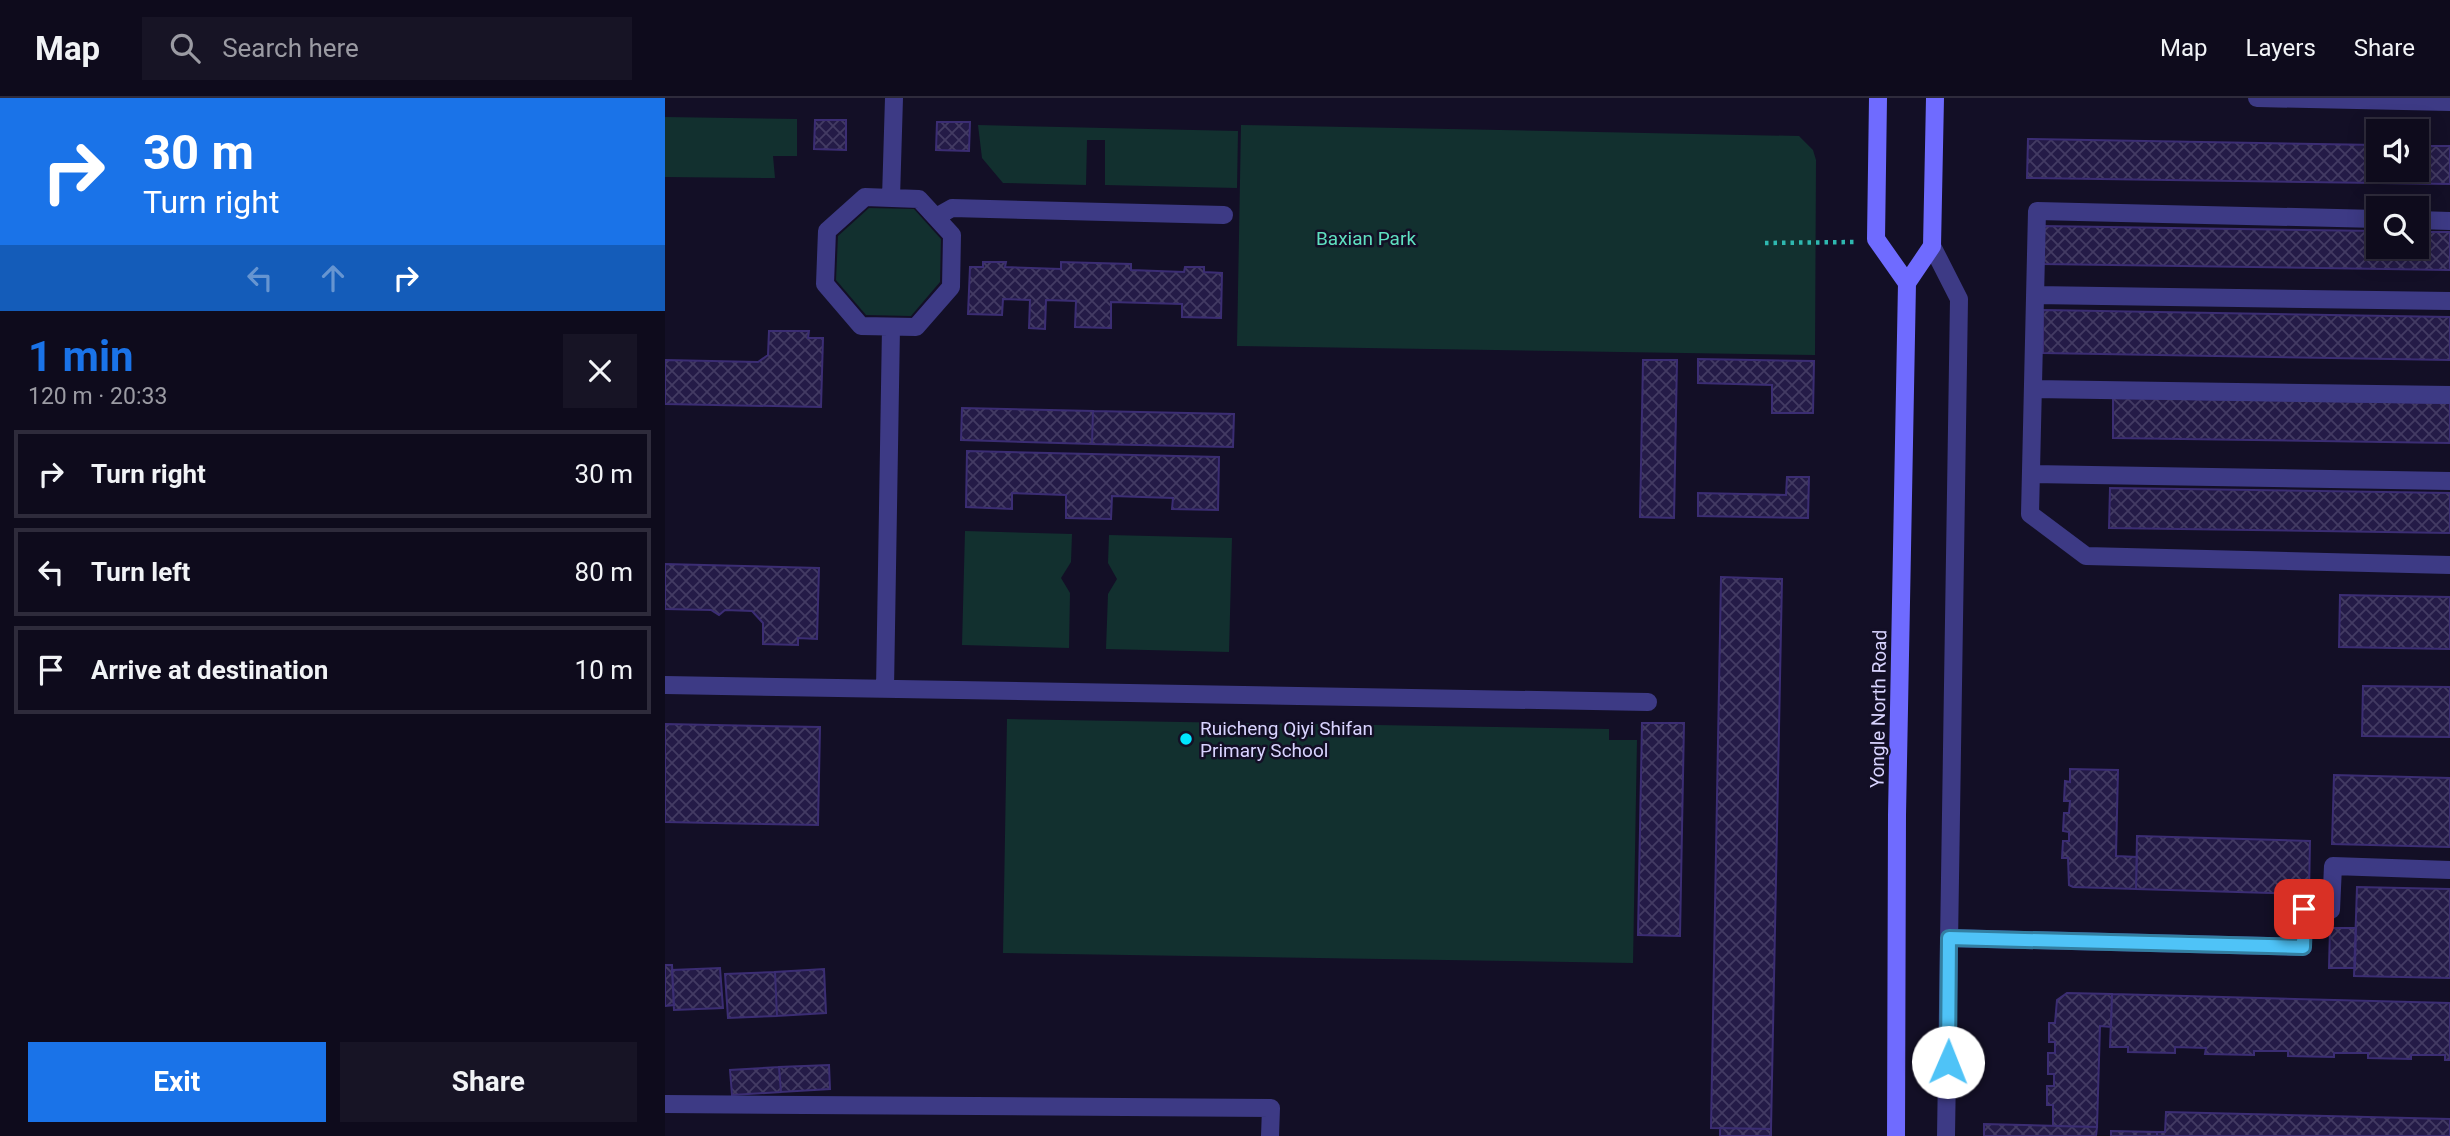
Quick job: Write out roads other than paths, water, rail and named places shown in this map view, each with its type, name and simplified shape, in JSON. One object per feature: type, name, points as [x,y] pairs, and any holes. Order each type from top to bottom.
[{"type":"main road","points":[[1878,98],[1878,242],[1907,284],[1931,246],[1935,98]]},
{"type":"main road","name":"Yongle North Road","points":[[1896,1136],[1897,801],[1907,284]]},
{"type":"street","points":[[891,198],[894,98]]},
{"type":"street","points":[[2257,98],[2450,102]]},
{"type":"street","points":[[865,197],[891,198],[919,199],[952,235],[951,287],[916,327],[861,326],[825,284],[827,231],[865,197]]},
{"type":"street","points":[[936,217],[952,208],[1224,215]]},
{"type":"street","points":[[2366,219],[2037,211],[2030,514],[2086,556],[2450,565]]},
{"type":"street","points":[[2429,220],[2450,221]]},
{"type":"street","points":[[1931,246],[1959,299],[1947,1136]]},
{"type":"street","points":[[2035,295],[2450,301]]},
{"type":"street","points":[[885,689],[891,327]]},
{"type":"street","points":[[2033,389],[2450,396]]},
{"type":"street","points":[[2031,474],[2450,481]]},
{"type":"street","points":[[665,685],[1648,702]]},
{"type":"street","points":[[1949,938],[2303,947],[2304,909],[2331,911],[2333,866],[2450,870]]},
{"type":"street","points":[[665,1104],[1271,1108],[1270,1136]]},
{"type":"place","name":"Ruicheng Qiyi Shifan Primary School","points":[[1186,739]]},
{"type":"park label","name":"Baxian Park","points":[[1366,238]]}]
